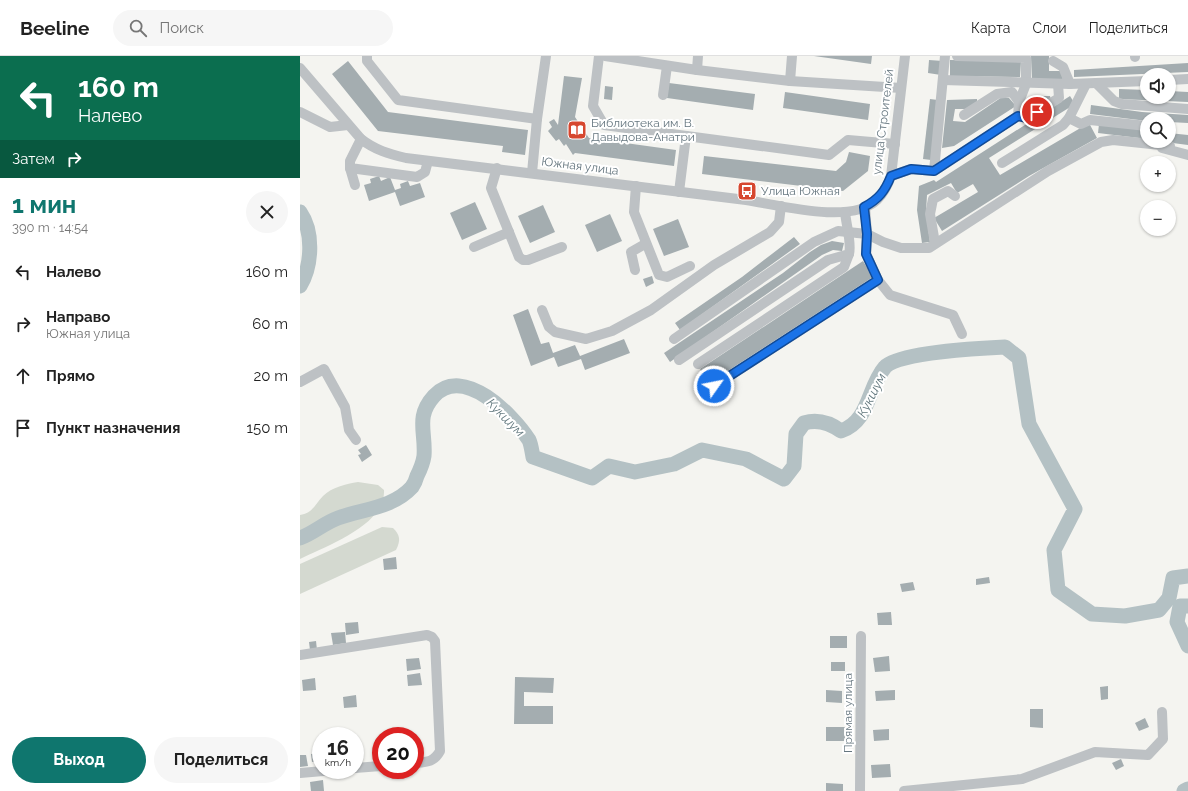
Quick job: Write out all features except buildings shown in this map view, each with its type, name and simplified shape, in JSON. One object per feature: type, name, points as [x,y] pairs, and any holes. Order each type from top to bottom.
[{"type":"street","points":[[367,56],[367,61],[398,100],[537,119]]},
{"type":"street","points":[[532,173],[537,119],[546,56]]},
{"type":"street","points":[[599,56],[593,106],[604,125],[829,154],[848,140],[895,144]]},
{"type":"street","points":[[605,56],[667,66],[790,81],[901,88]]},
{"type":"street","points":[[697,70],[698,56]]},
{"type":"street","points":[[790,81],[792,56]]},
{"type":"street","name":"улица Строителей","points":[[886,190],[891,176],[905,56]]},
{"type":"street","points":[[934,171],[945,56]]},
{"type":"street","points":[[957,56],[1026,58],[1026,84],[1019,102],[1018,116]]},
{"type":"street","points":[[1053,61],[1063,67],[1070,84]]},
{"type":"street","points":[[663,95],[667,66]]},
{"type":"street","name":"Южная улица","points":[[300,68],[361,139],[369,145],[386,153],[428,160],[781,206],[845,212],[864,207],[876,200],[886,190]]},
{"type":"street","points":[[1176,80],[1188,79]]},
{"type":"street","points":[[943,80],[1026,84],[1140,81]]},
{"type":"street","points":[[1091,83],[1114,101],[1122,104],[1188,109]]},
{"type":"street","points":[[1002,163],[1064,125],[1091,83]]},
{"type":"street","points":[[891,176],[911,169],[934,171],[1018,116],[1026,118],[1059,98],[1058,84]]},
{"type":"street","points":[[964,114],[997,94],[1012,92],[1019,102]]},
{"type":"street","points":[[300,112],[330,127],[348,125]]},
{"type":"street","points":[[1069,118],[1081,124],[1090,120],[1140,125]]},
{"type":"street","points":[[679,192],[686,136]]},
{"type":"street","points":[[355,185],[350,168],[350,161],[361,139]]},
{"type":"street","points":[[674,339],[814,242],[838,232],[847,232],[867,234],[883,242],[901,248],[929,248],[1048,171],[1101,142],[1113,140],[1140,143]]},
{"type":"street","points":[[1163,148],[1188,155]]},
{"type":"street","points":[[350,168],[417,176],[425,172],[428,160]]},
{"type":"street","points":[[497,168],[491,188],[519,257],[523,260],[528,260],[562,246]]},
{"type":"street","points":[[636,186],[634,212],[655,270],[662,277],[690,266]]},
{"type":"street","points":[[936,244],[930,214],[933,199],[948,191],[955,196]]},
{"type":"street","points":[[542,310],[549,327],[555,332],[586,339],[612,331],[651,310],[714,265],[770,232],[779,222],[781,206]]},
{"type":"street","points":[[864,207],[867,234],[866,254],[878,280],[890,295],[953,315],[962,334]]},
{"type":"street","points":[[698,364],[844,267],[851,246],[847,232],[845,212]]},
{"type":"street","points":[[474,246],[509,232]]},
{"type":"street","points":[[636,270],[631,252],[645,244]]},
{"type":"street","points":[[679,360],[828,260],[849,254]]},
{"type":"street","points":[[714,386],[878,280]]},
{"type":"street","points":[[300,382],[324,370],[345,407],[349,430],[356,440]]},
{"type":"street","points":[[300,655],[427,635],[432,637],[435,640],[440,751],[436,758],[429,762],[424,762]]},
{"type":"street","name":"Прямая улица","points":[[860,791],[861,636]]},
{"type":"street","points":[[904,791],[1022,779],[1095,752],[1148,755],[1163,739],[1162,712]]},
{"type":"street","points":[[300,773],[312,772]]},
{"type":"shaded area","points":[[358,482],[378,485],[384,490],[382,502],[375,514],[365,524],[339,541],[300,559],[300,515],[311,510],[323,496],[331,490]]},
{"type":"shaded area","points":[[382,527],[393,528],[397,533],[399,543],[396,550],[300,594],[300,564]]},
{"type":"waterway","name":"Кукшум","points":[[300,212],[308,229],[310,249],[307,269],[300,286]]},
{"type":"waterway","name":"Кукшум","points":[[300,538],[338,518],[387,504],[404,494],[412,487],[424,456],[423,418],[425,411],[434,396],[446,388],[459,386],[473,389],[486,397],[500,407],[522,430],[530,442],[533,457],[592,478],[609,466],[635,472],[674,464],[702,450],[746,459],[784,479],[794,466],[796,434],[804,423],[814,421],[823,422],[841,431],[850,426],[858,420],[863,412],[879,375],[885,367],[893,362],[923,354],[979,348],[1005,347],[1019,358],[1029,424],[1075,509],[1054,550],[1058,590],[1092,614],[1125,616],[1159,610],[1169,598],[1173,578],[1188,576]]},
{"type":"waterway","name":"Кукшум","points":[[1188,606],[1180,606],[1177,622],[1188,646]]},
{"type":"waterway","name":"Кукшум","points":[[1184,791],[1188,789]]},
{"type":"place","name":"Библиотека им. В. Давыдова-Анатри","points":[[577,130]]},
{"type":"place","name":"Улица Южная","points":[[747,191]]},
{"type":"route","points":[[714,386],[878,280],[866,254],[867,234],[864,207],[876,200],[886,190],[891,176],[911,169],[934,171],[1018,116],[1026,118],[1037,112]]}]
